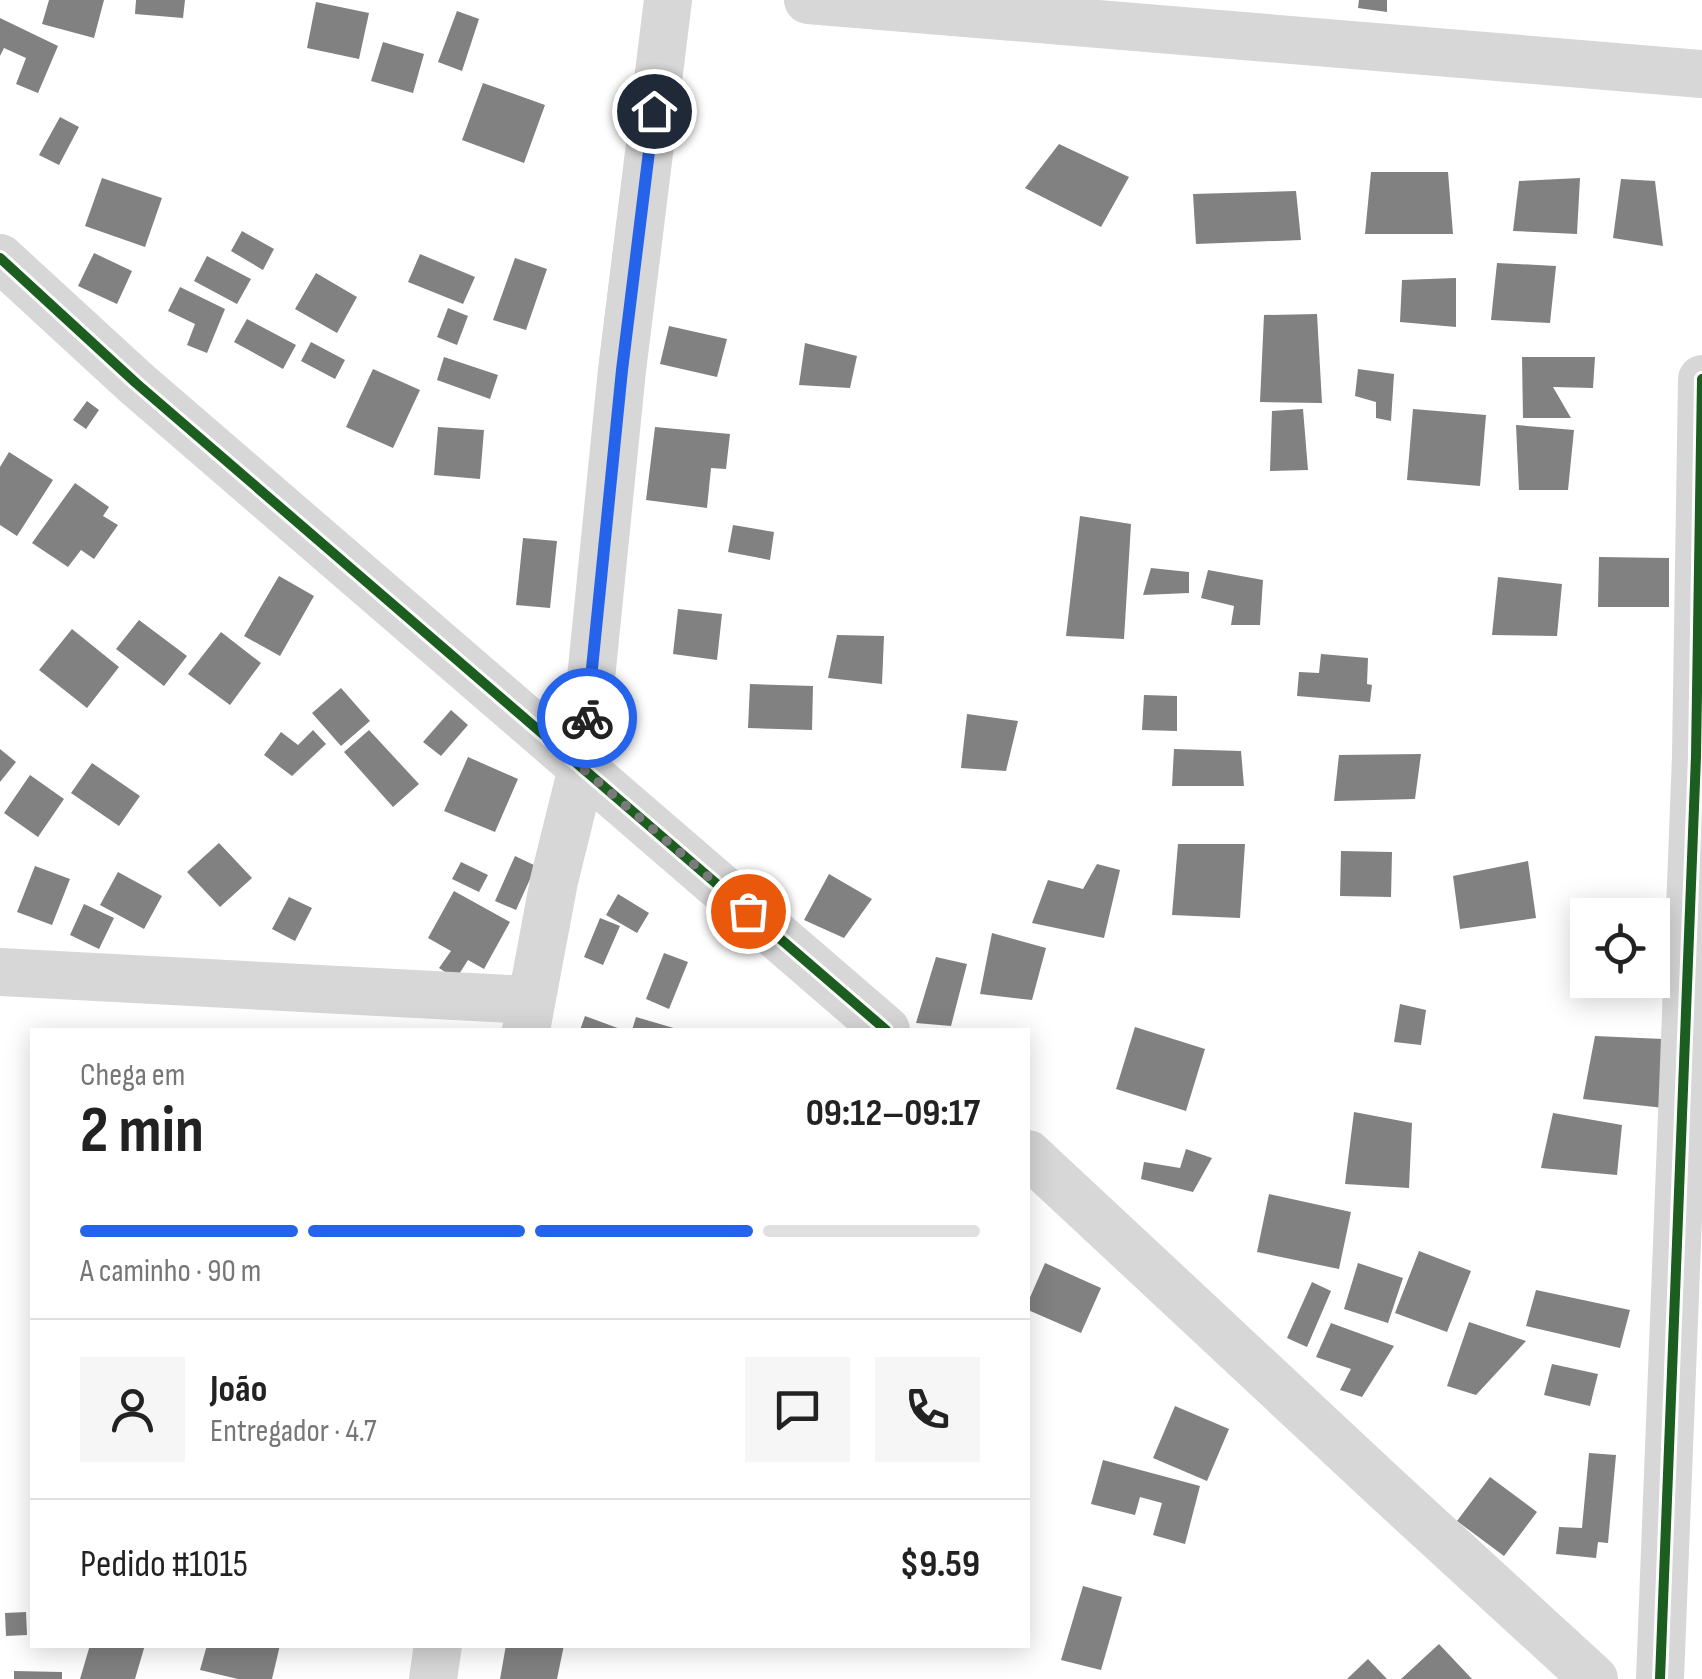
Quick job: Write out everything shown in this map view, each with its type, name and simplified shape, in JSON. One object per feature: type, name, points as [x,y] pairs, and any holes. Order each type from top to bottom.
[{"type":"street","points":[[0,972],[528,1015],[554,882],[582,768],[622,370],[668,0]]},
{"type":"street","points":[[808,0],[1702,74]]},
{"type":"street","points":[[0,258],[136,383],[884,1028]]},
{"type":"street","points":[[1660,1679],[1699,756],[1702,378]]},
{"type":"street","points":[[1030,1156],[1594,1679]]},
{"type":"street","points":[[433,1679],[438,1648]]},
{"type":"building","points":[[49,0],[104,0],[94,38],[42,24]]},
{"type":"building","points":[[136,0],[185,0],[183,18],[135,14]]},
{"type":"building","points":[[1359,0],[1387,0],[1387,12],[1358,8]]},
{"type":"building","points":[[316,2],[369,13],[359,59],[307,48]]},
{"type":"building","points":[[457,11],[479,19],[462,71],[438,62]]},
{"type":"building","points":[[0,18],[58,46],[38,93],[16,84],[26,58],[4,48],[0,56]]},
{"type":"building","points":[[383,42],[424,54],[413,93],[371,81]]},
{"type":"building","points":[[483,83],[545,105],[524,163],[462,140]]},
{"type":"building","points":[[60,117],[79,127],[59,165],[39,155]]},
{"type":"building","points":[[1059,144],[1129,177],[1101,227],[1025,188]]},
{"type":"building","points":[[1371,172],[1448,172],[1453,234],[1365,234]]},
{"type":"building","points":[[102,178],[162,198],[145,247],[85,226]]},
{"type":"building","points":[[1580,178],[1577,234],[1513,231],[1519,181]]},
{"type":"building","points":[[1621,179],[1655,181],[1663,246],[1613,238]]},
{"type":"building","points":[[1296,191],[1301,240],[1196,244],[1193,194]]},
{"type":"building","points":[[242,231],[274,249],[263,270],[231,251]]},
{"type":"building","points":[[94,253],[132,271],[117,304],[78,286]]},
{"type":"building","points":[[420,254],[475,277],[463,304],[408,282]]},
{"type":"building","points":[[207,256],[251,279],[237,304],[194,281]]},
{"type":"building","points":[[515,258],[547,269],[526,330],[493,320]]},
{"type":"building","points":[[1497,263],[1556,266],[1550,323],[1491,320]]},
{"type":"building","points":[[316,273],[357,297],[337,333],[295,309]]},
{"type":"building","points":[[1456,278],[1456,327],[1400,322],[1402,280]]},
{"type":"building","points":[[180,287],[225,309],[207,353],[187,345],[195,324],[168,311]]},
{"type":"building","points":[[448,308],[468,316],[457,345],[437,337]]},
{"type":"building","points":[[1317,314],[1322,403],[1260,402],[1264,315]]},
{"type":"building","points":[[247,319],[296,345],[283,369],[234,342]]},
{"type":"building","points":[[669,326],[727,339],[717,377],[660,364]]},
{"type":"building","points":[[311,342],[345,360],[335,379],[301,361]]},
{"type":"building","points":[[805,343],[857,356],[850,388],[799,385]]},
{"type":"building","points":[[444,357],[498,375],[490,399],[437,380]]},
{"type":"building","points":[[1522,357],[1595,357],[1593,388],[1553,387],[1571,418],[1523,418]]},
{"type":"building","points":[[373,369],[420,390],[393,448],[346,427]]},
{"type":"building","points":[[1358,369],[1394,374],[1391,421],[1376,418],[1376,402],[1355,396]]},
{"type":"building","points":[[87,401],[99,410],[86,429],[73,420]]},
{"type":"building","points":[[1303,409],[1308,470],[1270,471],[1272,411]]},
{"type":"building","points":[[1413,409],[1486,415],[1480,486],[1407,480]]},
{"type":"building","points":[[1516,425],[1574,430],[1568,490],[1519,490]]},
{"type":"building","points":[[438,427],[484,430],[480,479],[434,475]]},
{"type":"building","points":[[655,427],[730,434],[726,469],[711,468],[707,508],[646,500]]},
{"type":"building","points":[[9,452],[53,480],[17,536],[0,525],[0,467]]},
{"type":"building","points":[[75,483],[109,507],[103,516],[118,525],[94,559],[81,550],[68,567],[32,543]]},
{"type":"building","points":[[1080,516],[1131,524],[1124,639],[1066,636]]},
{"type":"building","points":[[733,525],[774,532],[770,560],[728,552]]},
{"type":"building","points":[[523,538],[557,541],[550,608],[516,605]]},
{"type":"building","points":[[1599,557],[1669,558],[1669,607],[1598,607]]},
{"type":"building","points":[[1151,568],[1189,572],[1189,593],[1143,595]]},
{"type":"building","points":[[1208,570],[1263,580],[1260,625],[1231,625],[1234,606],[1201,598]]},
{"type":"building","points":[[279,576],[314,596],[280,656],[244,636]]},
{"type":"building","points":[[1498,577],[1562,584],[1557,636],[1492,635]]},
{"type":"building","points":[[678,609],[722,614],[717,660],[673,654]]},
{"type":"building","points":[[139,620],[187,656],[164,686],[116,649]]},
{"type":"building","points":[[72,629],[119,667],[87,708],[39,670]]},
{"type":"building","points":[[221,632],[261,663],[230,705],[188,674]]},
{"type":"building","points":[[837,635],[884,636],[882,684],[828,678]]},
{"type":"building","points":[[1321,654],[1368,658],[1370,702],[1297,696],[1299,672],[1319,673]]},
{"type":"building","points":[[750,684],[813,686],[812,730],[748,728]]},
{"type":"building","points":[[341,688],[370,721],[341,746],[312,713]]},
{"type":"building","points":[[1144,695],[1177,696],[1177,731],[1142,730]]},
{"type":"building","points":[[451,710],[468,725],[441,756],[423,742]]},
{"type":"building","points":[[967,714],[1018,721],[1006,771],[961,768]]},
{"type":"building","points":[[313,730],[326,744],[292,776],[264,755],[281,732],[298,745]]},
{"type":"building","points":[[369,730],[419,784],[393,807],[344,752]]},
{"type":"building","points":[[0,749],[16,762],[0,782]]},
{"type":"building","points":[[1174,749],[1241,751],[1244,786],[1172,786]]},
{"type":"building","points":[[1421,754],[1415,799],[1334,801],[1339,755]]},
{"type":"building","points":[[468,757],[518,779],[495,832],[444,811]]},
{"type":"building","points":[[92,763],[140,796],[119,826],[71,793]]},
{"type":"building","points":[[30,775],[64,799],[38,837],[4,813]]},
{"type":"building","points":[[219,843],[252,878],[220,907],[187,872]]},
{"type":"building","points":[[1178,844],[1245,844],[1240,918],[1172,915]]},
{"type":"building","points":[[1341,851],[1392,852],[1391,897],[1340,896]]},
{"type":"building","points":[[515,856],[536,866],[516,910],[495,901]]},
{"type":"building","points":[[1528,861],[1536,918],[1460,929],[1453,876]]},
{"type":"building","points":[[461,862],[488,875],[479,892],[452,879]]},
{"type":"building","points":[[1097,864],[1120,870],[1104,938],[1032,923],[1048,880],[1083,889]]},
{"type":"building","points":[[35,866],[70,879],[52,925],[17,912]]},
{"type":"building","points":[[118,872],[162,896],[144,929],[100,905]]},
{"type":"building","points":[[829,874],[872,899],[844,938],[804,920]]},
{"type":"building","points":[[454,891],[510,922],[484,969],[468,960],[456,979],[439,968],[451,951],[428,938]]},
{"type":"building","points":[[618,894],[649,913],[637,933],[606,915]]},
{"type":"building","points":[[289,897],[312,908],[295,941],[272,929]]},
{"type":"building","points":[[84,904],[114,918],[99,949],[70,935]]},
{"type":"building","points":[[600,918],[620,926],[603,965],[584,957]]},
{"type":"building","points":[[992,933],[1046,948],[1032,1000],[980,994]]},
{"type":"building","points":[[664,953],[688,962],[669,1009],[646,999]]},
{"type":"building","points":[[936,957],[967,964],[951,1026],[916,1023]]},
{"type":"building","points":[[1400,1004],[1426,1010],[1421,1045],[1394,1042]]},
{"type":"building","points":[[585,1016],[618,1028],[581,1028]]},
{"type":"building","points":[[636,1017],[674,1028],[633,1028]]},
{"type":"building","points":[[1135,1027],[1205,1049],[1186,1111],[1116,1089]]},
{"type":"building","points":[[1595,1036],[1663,1039],[1664,1108],[1583,1099]]},
{"type":"building","points":[[1354,1112],[1412,1123],[1409,1188],[1345,1184]]},
{"type":"building","points":[[1553,1113],[1622,1125],[1617,1175],[1541,1168]]},
{"type":"building","points":[[1186,1149],[1212,1158],[1193,1192],[1141,1179],[1144,1162],[1180,1168]]},
{"type":"building","points":[[1269,1194],[1351,1212],[1339,1269],[1257,1252]]},
{"type":"building","points":[[1419,1251],[1471,1271],[1447,1332],[1395,1313]]},
{"type":"building","points":[[1045,1263],[1101,1288],[1081,1333],[1030,1311],[1030,1297]]},
{"type":"building","points":[[1358,1263],[1403,1278],[1388,1323],[1344,1309]]},
{"type":"building","points":[[1312,1282],[1331,1291],[1307,1347],[1287,1338]]},
{"type":"building","points":[[1536,1290],[1630,1310],[1620,1348],[1526,1326]]},
{"type":"building","points":[[1469,1322],[1526,1341],[1476,1395],[1447,1386]]},
{"type":"building","points":[[1331,1323],[1394,1346],[1362,1397],[1340,1390],[1351,1369],[1316,1357]]},
{"type":"building","points":[[1552,1364],[1598,1374],[1590,1406],[1544,1395]]},
{"type":"building","points":[[1175,1406],[1229,1429],[1207,1481],[1153,1458]]},
{"type":"building","points":[[1589,1453],[1616,1455],[1608,1543],[1598,1542],[1596,1558],[1556,1554],[1559,1527],[1582,1528]]},
{"type":"building","points":[[1103,1460],[1200,1486],[1185,1544],[1153,1535],[1162,1503],[1140,1497],[1135,1515],[1091,1504]]},
{"type":"building","points":[[1490,1477],[1537,1512],[1504,1556],[1457,1521]]},
{"type":"building","points":[[1083,1586],[1122,1597],[1101,1670],[1061,1660]]},
{"type":"building","points":[[26,1612],[27,1635],[6,1636],[5,1613]]},
{"type":"building","points":[[1439,1644],[1472,1679],[1401,1679]]},
{"type":"building","points":[[89,1648],[144,1648],[135,1679],[80,1679]]},
{"type":"building","points":[[206,1648],[279,1648],[272,1679],[238,1679],[200,1670]]},
{"type":"building","points":[[505,1648],[563,1648],[557,1679],[500,1679]]},
{"type":"building","points":[[1368,1659],[1387,1679],[1347,1679]]},
{"type":"building","points":[[14,1671],[62,1672],[62,1679],[14,1679]]},
{"type":"cycle path","points":[[0,258],[136,383],[884,1028]]},
{"type":"cycle path","points":[[1660,1679],[1696,756],[1702,379]]},
{"type":"way so far","points":[[587,718],[582,768],[748,911]]},
{"type":"route","points":[[587,718],[622,370],[654,111]]}]
